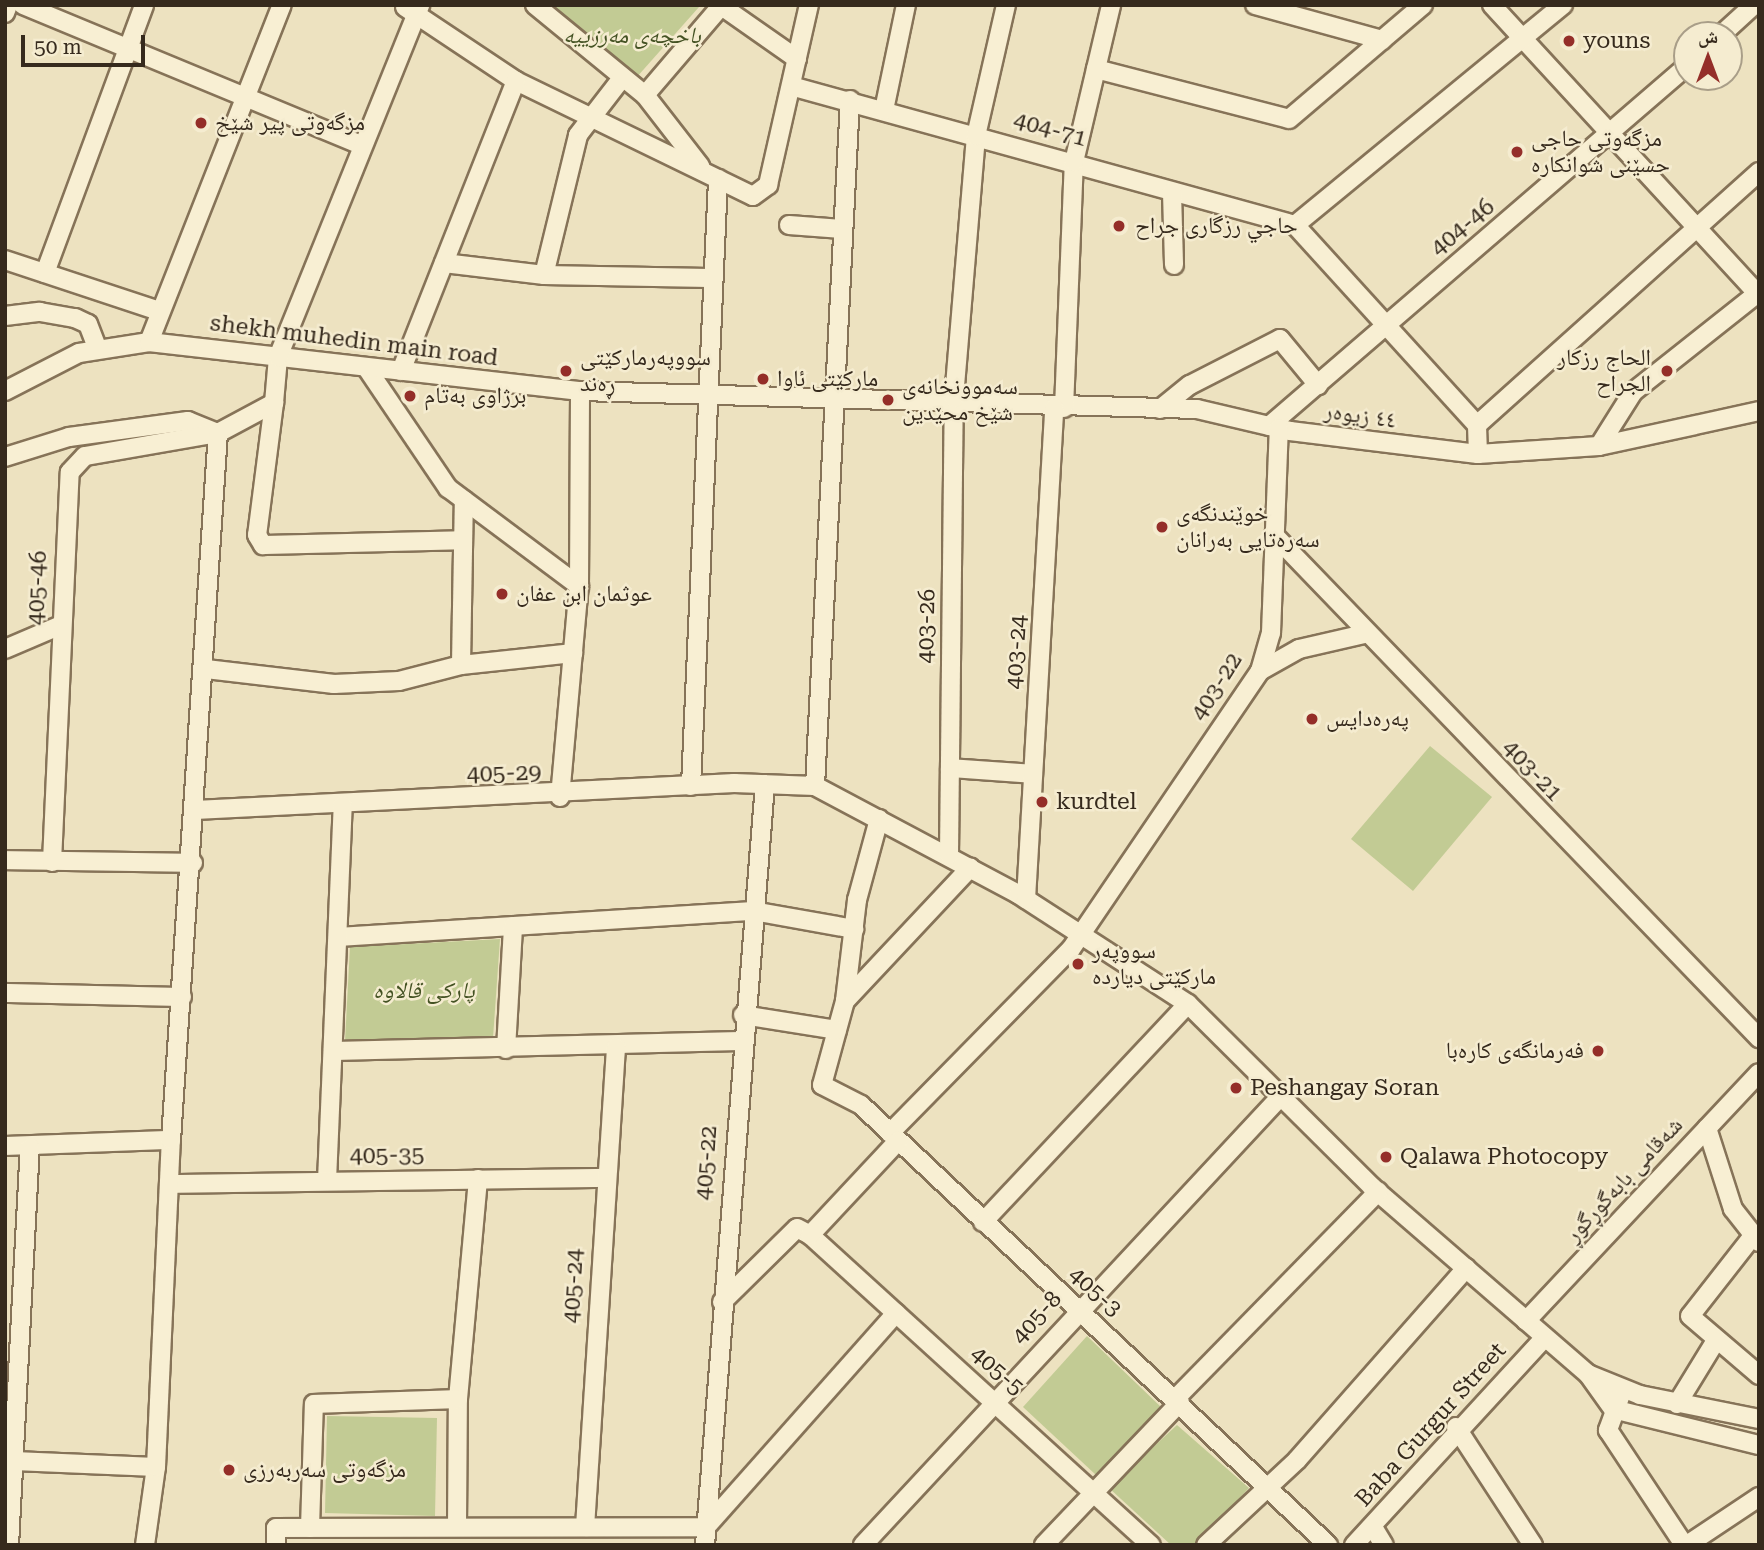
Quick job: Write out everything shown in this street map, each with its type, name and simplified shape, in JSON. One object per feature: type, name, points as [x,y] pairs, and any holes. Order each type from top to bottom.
[{"type":"street","points":[[5,13],[8,5]]},
{"type":"street","points":[[23,5],[247,93],[359,144]]},
{"type":"street","points":[[46,273],[144,5]]},
{"type":"street","points":[[149,342],[282,5]]},
{"type":"street","points":[[535,5],[645,95],[711,175],[698,677],[691,786]]},
{"type":"street","points":[[463,540],[275,548],[257,534],[278,357],[412,8],[516,82],[711,175],[747,196],[760,195],[791,86],[809,5]]},
{"type":"street","points":[[884,110],[905,5]]},
{"type":"street","name":"403-26","points":[[949,855],[954,398],[976,136],[1006,5]]},
{"type":"street","name":"403-24","points":[[1026,900],[1074,162],[1111,5]]},
{"type":"street","points":[[1255,5],[1382,40]]},
{"type":"street","points":[[1096,69],[1289,119],[1423,5]]},
{"type":"street","points":[[1492,5],[1608,138],[1757,294],[1633,392],[1599,446]]},
{"type":"street","points":[[1478,454],[1477,425],[1295,225],[1563,5]]},
{"type":"street","points":[[1736,21],[1754,5]]},
{"type":"street","points":[[645,95],[721,6],[797,59]]},
{"type":"street","points":[[544,275],[578,135],[589,115],[622,78]]},
{"type":"street","name":"404-46","points":[[1274,427],[1318,384],[1608,138],[1673,79]]},
{"type":"street","points":[[401,372],[516,82]]},
{"type":"street","name":"404-71","points":[[791,86],[850,100],[1295,225]]},
{"type":"street","points":[[850,100],[831,396],[815,786],[970,867],[1081,933],[1188,1004],[1378,1192],[1588,1374],[1613,1409],[1759,1445]]},
{"type":"street","points":[[1477,425],[1759,172]]},
{"type":"street","points":[[1172,192],[1174,265]]},
{"type":"street","points":[[789,225],[842,229]]},
{"type":"street","points":[[5,260],[159,311]]},
{"type":"street","points":[[444,263],[544,275],[709,278]]},
{"type":"street","points":[[5,316],[40,312],[75,318],[88,324],[97,346]]},
{"type":"street","points":[[1160,409],[1189,384],[1280,339],[1318,384]]},
{"type":"street","name":"shekh muhedin main road","points":[[5,391],[97,346],[149,342],[368,370],[580,391],[831,396]]},
{"type":"street","points":[[368,370],[448,488],[579,586]]},
{"type":"street","points":[[560,797],[579,586],[580,391]]},
{"type":"street","name":"٤٤ زیوەر","points":[[831,396],[954,398],[1059,408],[1197,409],[1274,427],[1478,454],[1599,446],[1759,411]]},
{"type":"street","name":"405-46","points":[[52,862],[70,472],[85,456],[218,433],[274,403]]},
{"type":"street","points":[[5,457],[69,437],[188,421],[218,433],[206,669],[171,1140],[156,1467],[145,1545]]},
{"type":"street","name":"403-22","points":[[810,1235],[894,1137],[996,1031],[1081,933],[1260,671],[1271,633],[1274,427]]},
{"type":"street","points":[[461,665],[464,500]]},
{"type":"street","name":"403-21","points":[[1274,535],[1364,634],[1759,1038]]},
{"type":"street","points":[[5,649],[61,625]]},
{"type":"street","points":[[1260,671],[1299,649],[1364,634]]},
{"type":"street","points":[[206,669],[334,684],[399,681],[461,665],[573,653]]},
{"type":"street","points":[[950,768],[1033,774]]},
{"type":"street","name":"405-22","points":[[705,1536],[743,1015],[765,784]]},
{"type":"street","name":"405-29","points":[[195,810],[560,797],[691,786],[815,786]]},
{"type":"street","points":[[327,1181],[344,805]]},
{"type":"street","points":[[743,1015],[837,1030],[845,1002],[854,929],[879,819]]},
{"type":"street","points":[[5,860],[193,863]]},
{"type":"street","points":[[845,1002],[970,867]]},
{"type":"street","points":[[338,937],[753,911],[854,929]]},
{"type":"street","points":[[506,1049],[513,926]]},
{"type":"street","points":[[5,993],[182,997]]},
{"type":"street","points":[[983,1222],[1188,1004]]},
{"type":"street","name":"405-3","points":[[837,1030],[822,1085],[862,1105],[983,1222],[1178,1400],[1328,1545]]},
{"type":"street","points":[[332,1051],[616,1047],[741,1041]]},
{"type":"street","name":"405-24","points":[[585,1527],[604,1178],[616,1047]]},
{"type":"street","name":"شەقامی بابەگوڕگوڕ","points":[[1526,1321],[1759,1073]]},
{"type":"street","name":"405-8","points":[[863,1545],[996,1402],[1077,1309],[1280,1097]]},
{"type":"street","points":[[1707,1128],[1733,1209],[1756,1240],[1690,1316],[1715,1342],[1759,1375]]},
{"type":"street","points":[[5,1146],[30,1148],[171,1140]]},
{"type":"street","points":[[9,1545],[30,1148]]},
{"type":"street","name":"405-35","points":[[170,1184],[604,1178]]},
{"type":"street","points":[[457,1527],[458,1399],[478,1180]]},
{"type":"street","points":[[1044,1545],[1178,1400],[1378,1192]]},
{"type":"street","points":[[722,1302],[797,1228],[810,1235]]},
{"type":"street","name":"405-5","points":[[810,1235],[1152,1545]]},
{"type":"street","points":[[1206,1545],[1268,1486],[1466,1268]]},
{"type":"street","points":[[276,1536],[310,1528],[585,1527],[705,1536],[896,1313]]},
{"type":"street","name":"Baba Gurgur Street","points":[[1354,1545],[1373,1527],[1456,1427],[1545,1337]]},
{"type":"street","points":[[1677,1404],[1715,1342]]},
{"type":"street","points":[[1588,1374],[1623,1389],[1677,1404],[1759,1419]]},
{"type":"street","points":[[1623,1389],[1613,1409],[1608,1430],[1685,1545],[1759,1497]]},
{"type":"street","points":[[310,1528],[314,1404],[458,1399]]},
{"type":"street","points":[[1456,1427],[1534,1545]]},
{"type":"street","points":[[14,1461],[156,1467]]},
{"type":"street","points":[[1373,1527],[1384,1545]]},
{"type":"green space","name":"باخچەی مەرزییە","points":[[548,5],[697,5],[699,7],[636,78]]},
{"type":"green space","points":[[1430,746],[1492,797],[1413,891],[1351,839]]},
{"type":"green space","name":"پارکی قالاوە","points":[[500,939],[493,1038],[345,1041],[350,947]]},
{"type":"green space","points":[[1087,1336],[1161,1407],[1096,1475],[1023,1407]]},
{"type":"green space","points":[[327,1416],[437,1418],[435,1516],[325,1513]]},
{"type":"green space","points":[[1177,1425],[1249,1488],[1196,1545],[1171,1545],[1109,1488]]},
{"type":"place","name":"youns","points":[[1569,41]]},
{"type":"place","name":"مزگەوتی پیر شێخ","points":[[201,123]]},
{"type":"place","name":"مزگەوتی حاجی حسێنی شوانکارە","points":[[1517,152]]},
{"type":"place","name":"حاجي رزگارى جراح","points":[[1119,226]]},
{"type":"place","name":"سووپەرمارکێتی ڕەند","points":[[566,371]]},
{"type":"place","name":"الحاج رزكار الجراح","points":[[1667,371]]},
{"type":"place","name":"مارکێتی ئاوا","points":[[763,379]]},
{"type":"place","name":"برژاوی بەتام","points":[[410,396]]},
{"type":"place","name":"سەموونخانەی شێخ محێدین","points":[[888,400]]},
{"type":"place","name":"خوێندنگەی سەرەتایی بەرانان","points":[[1162,527]]},
{"type":"place","name":"عوثمان ابن عفان","points":[[502,594]]},
{"type":"place","name":"پەرەدایس","points":[[1312,719]]},
{"type":"place","name":"kurdtel","points":[[1042,802]]},
{"type":"place","name":"سووپەر مارکێتی دیاردە","points":[[1078,964]]},
{"type":"place","name":"فەرمانگەی کارەبا","points":[[1598,1051]]},
{"type":"place","name":"Peshangay Soran","points":[[1236,1088]]},
{"type":"place","name":"Qalawa Photocopy","points":[[1386,1157]]},
{"type":"place","name":"مزگەوتی سەربەرزی","points":[[229,1470]]}]
